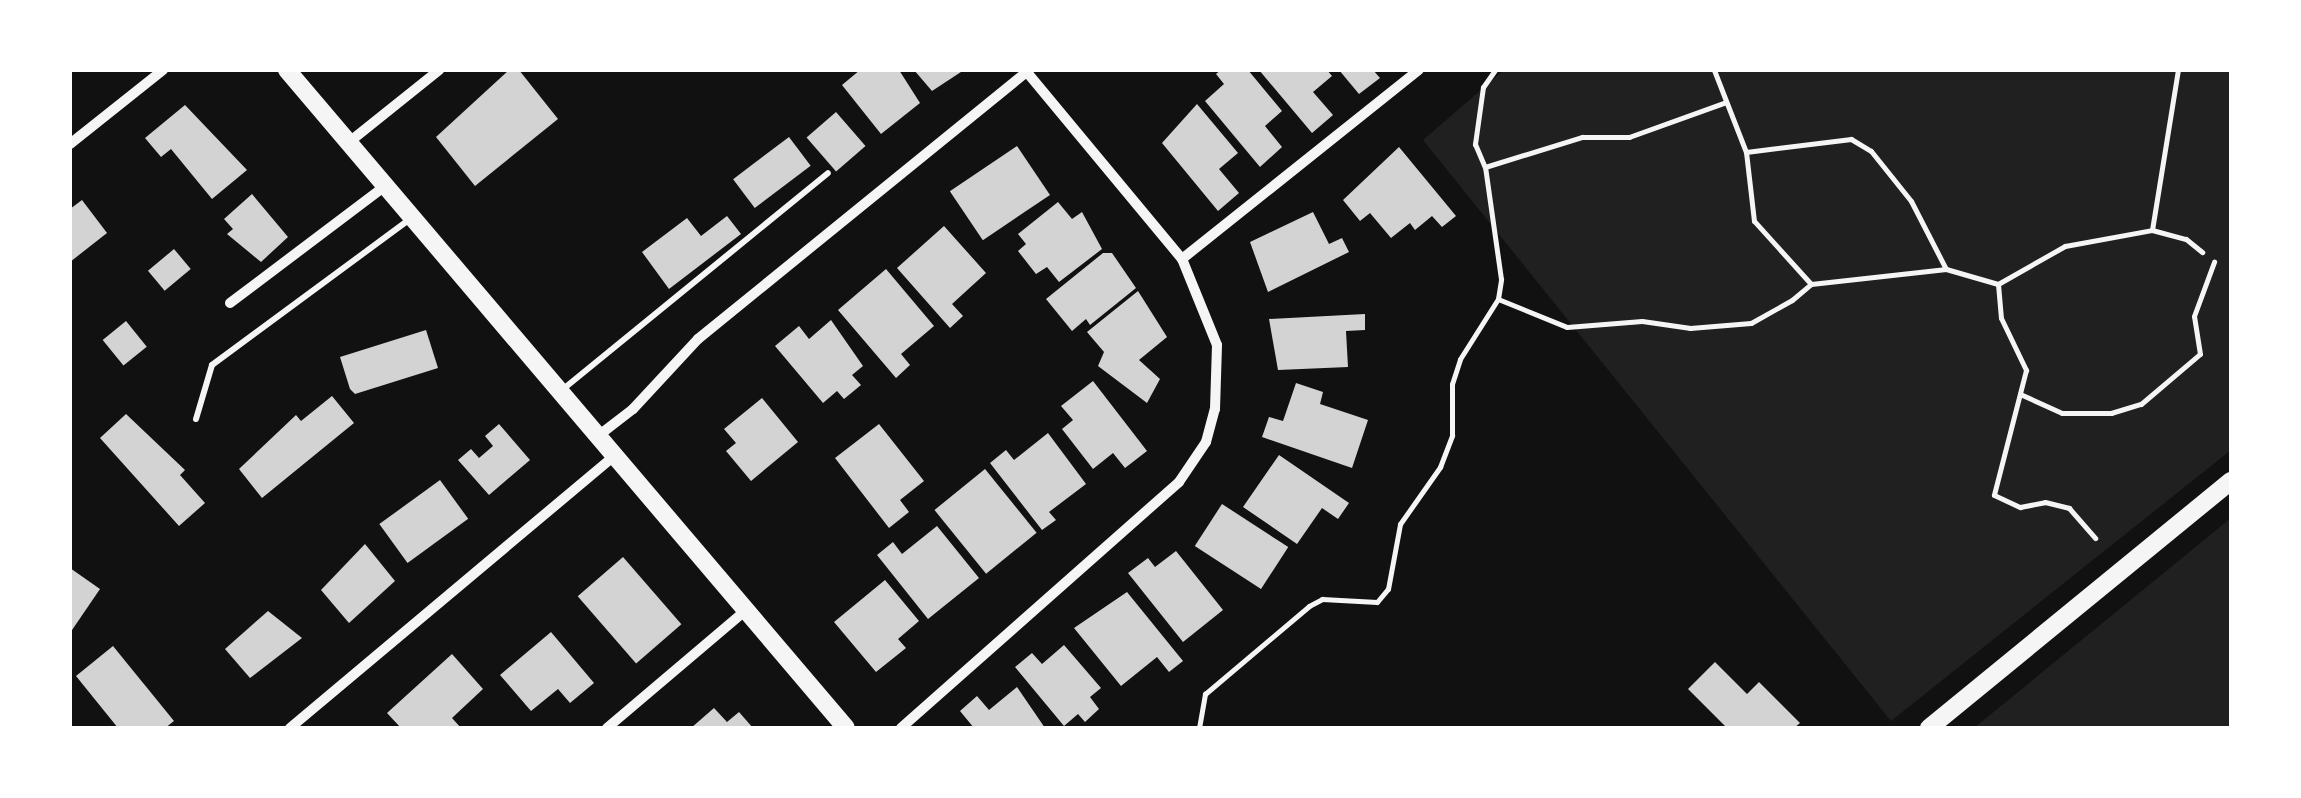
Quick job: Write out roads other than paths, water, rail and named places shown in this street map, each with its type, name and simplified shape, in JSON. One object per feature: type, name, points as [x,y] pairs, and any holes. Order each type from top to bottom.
[{"type":"street","points":[[70,144],[163,70]]},
{"type":"street","points":[[287,70],[846,728]]},
{"type":"street","points":[[348,143],[439,70]]},
{"type":"street","points":[[1182,258],[1419,70]]},
{"type":"street","points":[[598,436],[698,339],[1028,71],[1182,258],[1217,345],[1206,442],[1152,510],[901,728]]},
{"type":"street","points":[[230,303],[384,187]]},
{"type":"street","points":[[290,728],[614,455]]},
{"type":"street","points":[[1929,728],[2231,481]]},
{"type":"street","points":[[607,728],[746,610]]},
{"type":"lane","points":[[560,392],[828,173]]},
{"type":"lane","points":[[196,419],[212,365],[411,218]]}]
